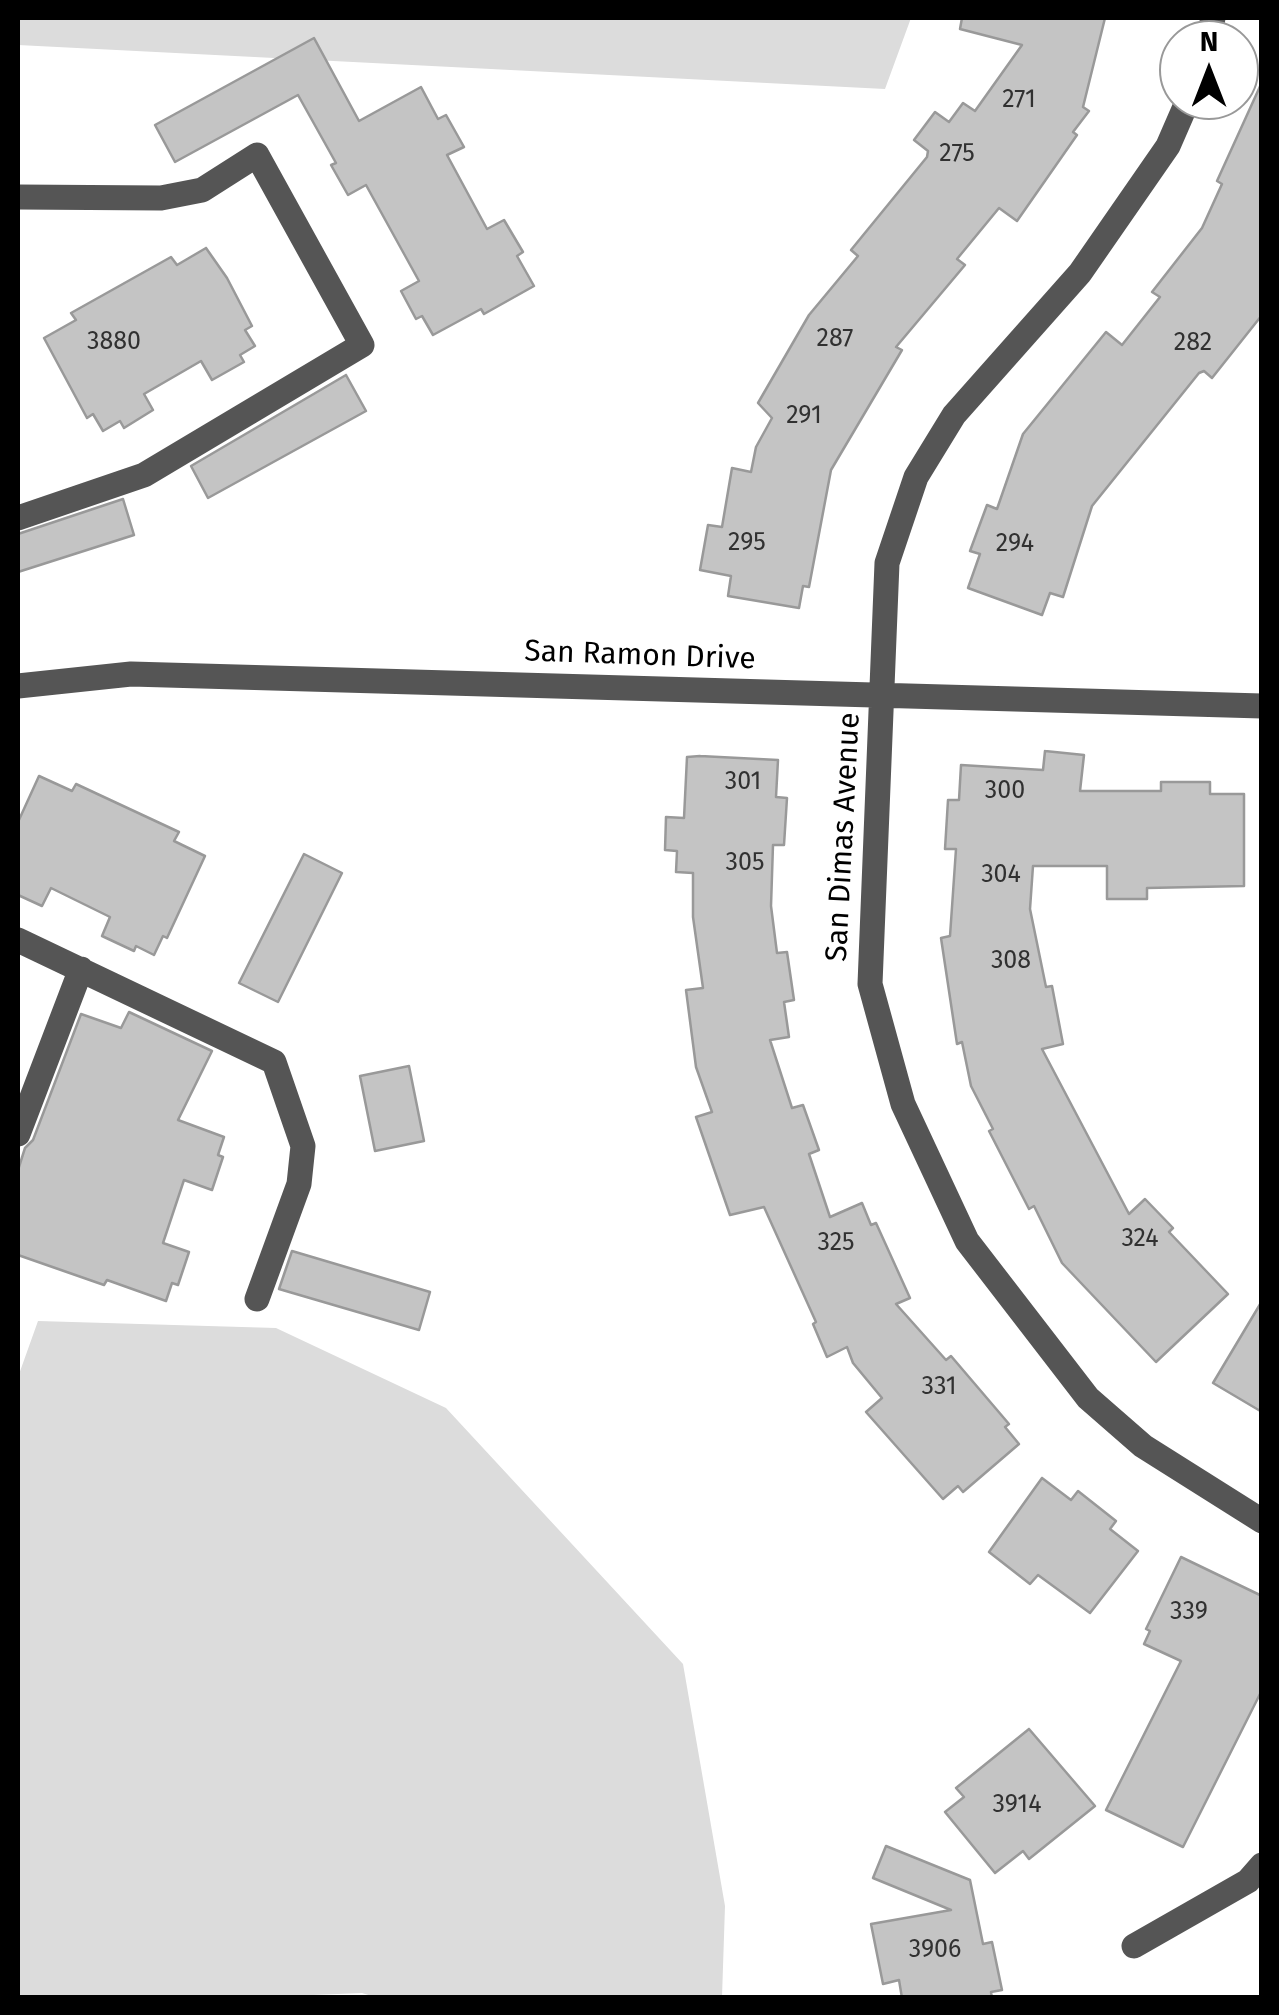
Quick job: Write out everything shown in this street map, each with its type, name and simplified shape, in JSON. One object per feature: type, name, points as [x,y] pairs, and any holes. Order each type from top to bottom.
[{"type":"street","name":"San Dimas Avenue","points":[[1179,120],[1168,146],[1080,272],[954,414],[916,478],[887,562],[870,984],[903,1104],[966,1241],[1088,1398],[1143,1446],[1262,1521]]},
{"type":"street","points":[[18,196],[160,198],[202,190],[258,156],[362,345],[144,475],[18,518]]},
{"type":"street","name":"San Ramon Drive","points":[[18,686],[132,674],[1262,706]]},
{"type":"street","points":[[18,940],[274,1062],[303,1146],[299,1184],[258,1299]]},
{"type":"street","points":[[18,1134],[81,969]]},
{"type":"street","points":[[1134,1946],[1248,1881],[1262,1865]]},
{"type":"shaded area","points":[[18,18],[911,18],[885,89],[18,45]]},
{"type":"shaded area","points":[[38,1321],[276,1328],[446,1408],[683,1664],[725,1906],[722,1997],[378,1998],[362,1993],[240,1998],[18,1997],[18,1377]]},
{"type":"building","points":[[962,18],[1105,18],[1083,107],[1089,111],[1073,132],[1077,135],[1017,221],[999,208],[957,259],[965,265],[896,347],[902,350],[831,470],[809,587],[803,586],[799,608],[728,596],[731,576],[700,570],[708,525],[722,527],[732,468],[751,472],[756,447],[772,418],[758,403],[809,315],[858,256],[851,250],[927,157],[928,151],[914,140],[935,112],[949,122],[963,103],[975,111],[1022,45],[960,29]]},
{"type":"building","points":[[314,38],[359,121],[421,87],[438,119],[446,115],[464,147],[447,155],[487,229],[504,220],[523,252],[517,256],[534,286],[484,314],[481,309],[433,335],[422,316],[416,319],[401,291],[419,281],[366,185],[348,195],[331,165],[336,163],[298,95],[175,162],[155,125]]},
{"type":"building","points":[[1262,82],[1262,315],[1212,378],[1204,371],[1199,373],[1092,506],[1063,597],[1050,593],[1042,615],[968,588],[980,554],[970,551],[987,505],[997,509],[1023,434],[1106,332],[1122,345],[1160,297],[1152,292],[1202,228],[1222,184],[1217,181],[1245,120],[1259,120]]},
{"type":"building","points":[[206,248],[252,326],[245,330],[255,346],[240,355],[244,362],[212,380],[201,361],[144,394],[153,410],[124,428],[120,421],[103,431],[93,414],[87,418],[44,338],[76,320],[71,313],[171,257],[177,265]]},
{"type":"building","points":[[346,375],[366,411],[208,498],[191,466]]},
{"type":"building","points":[[123,499],[134,535],[18,572],[18,534]]},
{"type":"building","points":[[1045,751],[1084,755],[1080,791],[1161,791],[1161,782],[1210,782],[1210,794],[1244,794],[1244,886],[1147,888],[1147,899],[1107,899],[1107,866],[1033,866],[1030,909],[1046,987],[1052,986],[1063,1044],[1042,1049],[1129,1214],[1145,1199],[1173,1228],[1169,1232],[1228,1294],[1156,1362],[1062,1263],[1034,1206],[1029,1209],[989,1131],[993,1129],[971,1086],[962,1042],[957,1044],[941,938],[950,936],[956,849],[945,849],[948,800],[959,800],[961,765],[1043,770]]},
{"type":"building","points":[[687,757],[778,760],[776,797],[787,798],[784,845],[773,845],[771,906],[777,953],[787,952],[794,1000],[784,1002],[789,1037],[770,1040],[792,1108],[803,1105],[819,1150],[809,1154],[830,1217],[862,1203],[871,1225],[876,1223],[910,1298],[896,1304],[946,1360],[951,1356],[1009,1424],[1005,1427],[1019,1444],[963,1492],[958,1486],[943,1499],[866,1412],[882,1398],[853,1363],[847,1347],[827,1357],[813,1324],[816,1322],[764,1207],[730,1215],[696,1117],[712,1112],[696,1067],[686,990],[703,988],[693,917],[693,873],[676,872],[677,851],[665,850],[666,817],[684,818]]},
{"type":"building","points":[[39,776],[72,791],[76,784],[179,832],[174,841],[205,856],[167,938],[163,936],[154,955],[136,946],[134,951],[102,936],[110,917],[51,888],[42,906],[18,895],[18,822]]},
{"type":"building","points":[[304,854],[342,873],[278,1002],[239,983]]},
{"type":"building","points":[[129,1012],[212,1051],[178,1120],[224,1137],[218,1155],[223,1157],[212,1190],[184,1180],[163,1243],[189,1252],[178,1285],[172,1283],[166,1301],[107,1280],[104,1285],[18,1255],[18,1170],[81,1014],[121,1028]]},
{"type":"building","points":[[409,1066],[424,1141],[375,1151],[360,1076]]},
{"type":"building","points":[[292,1251],[430,1292],[419,1330],[279,1289]]},
{"type":"building","points":[[1262,1301],[1262,1412],[1213,1383]]},
{"type":"building","points":[[1042,1478],[1071,1500],[1078,1491],[1116,1521],[1110,1529],[1138,1551],[1090,1613],[1038,1575],[1030,1584],[989,1552]]},
{"type":"building","points":[[1181,1557],[1262,1596],[1262,1690],[1183,1847],[1106,1810],[1181,1661],[1144,1644],[1150,1631],[1146,1629]]},
{"type":"building","points":[[1029,1729],[1095,1806],[1029,1859],[1023,1851],[995,1873],[945,1812],[964,1797],[956,1788]]},
{"type":"building","points":[[886,1846],[970,1880],[983,1944],[992,1942],[1002,1990],[991,1992],[992,1998],[902,1998],[899,1980],[883,1984],[871,1924],[951,1910],[873,1878]]}]
